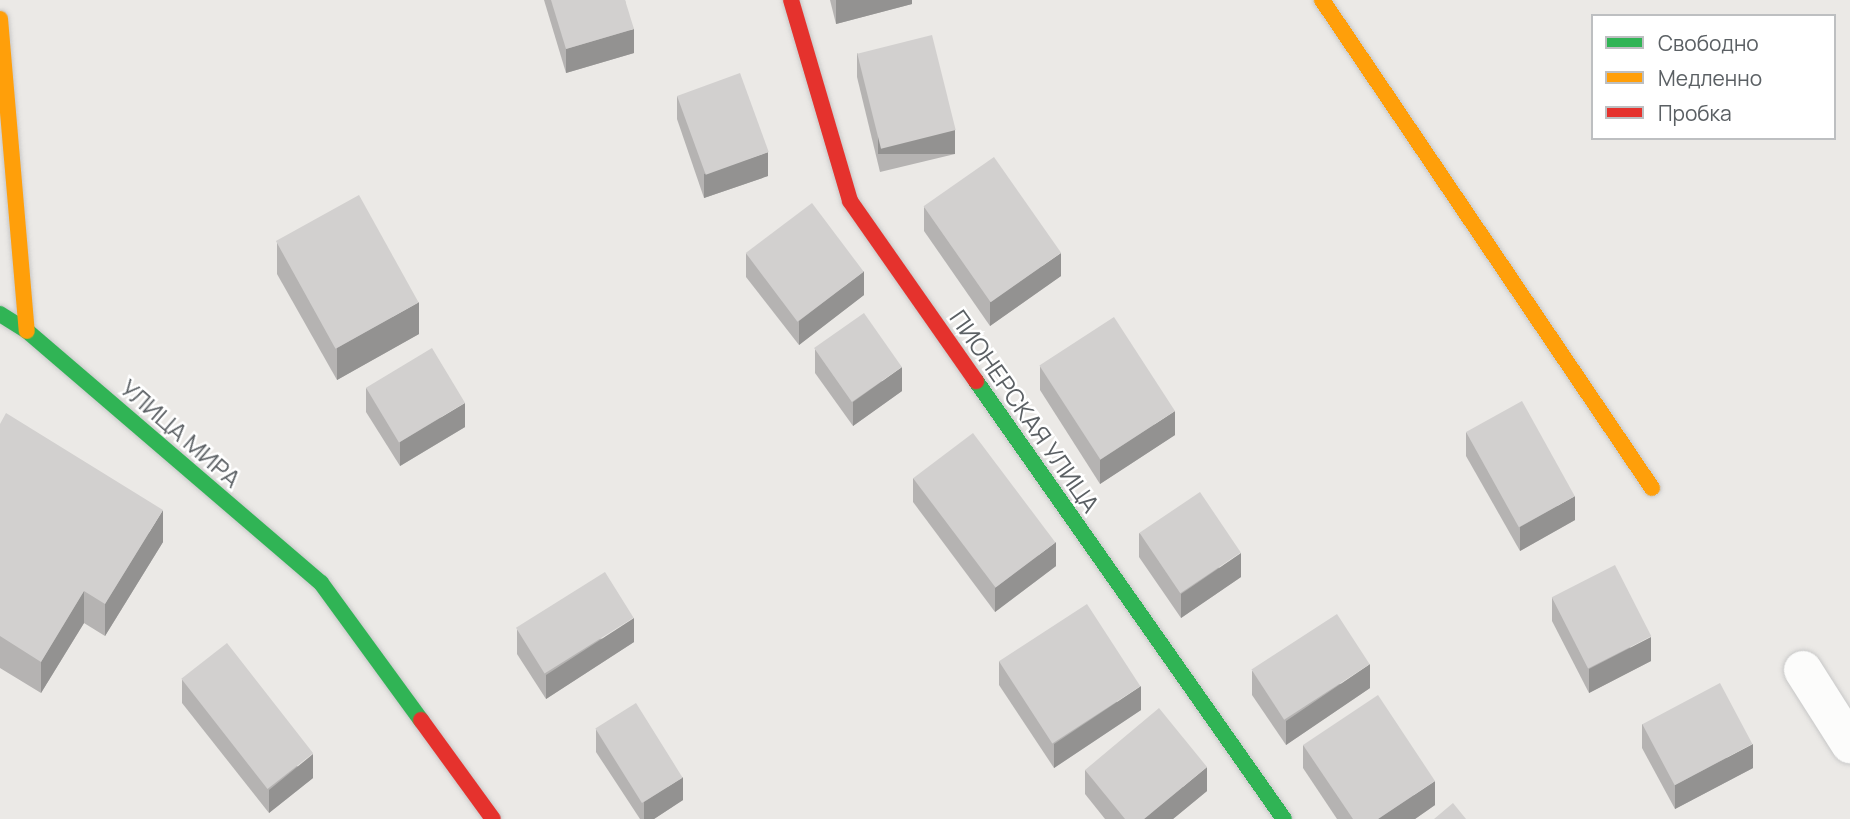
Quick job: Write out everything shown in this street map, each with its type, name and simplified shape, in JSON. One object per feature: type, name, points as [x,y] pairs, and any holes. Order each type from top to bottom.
[{"type":"street","name":"ПИОНЕРСКАЯ УЛИЦА","points":[[791,0],[850,201],[1283,819]]},
{"type":"street","points":[[1322,0],[1653,488]]},
{"type":"street","points":[[0,19],[27,331]]},
{"type":"street","name":"УЛИЦА МИРА","points":[[0,314],[27,331],[321,583],[493,819]]},
{"type":"street","points":[[1802,670],[1850,744]]},
{"type":"building","points":[[551,0],[625,0],[634,29],[566,49]]},
{"type":"building","points":[[932,35],[956,130],[881,149],[857,54]]},
{"type":"building","points":[[740,73],[769,152],[706,175],[677,96]]},
{"type":"building","points":[[994,157],[1061,253],[991,302],[924,206]]},
{"type":"building","points":[[359,195],[419,303],[336,349],[276,241]]},
{"type":"building","points":[[812,203],[864,272],[797,322],[746,253]]},
{"type":"building","points":[[864,313],[902,367],[852,402],[814,348]]},
{"type":"building","points":[[1114,317],[1175,411],[1100,459],[1039,365]]},
{"type":"building","points":[[432,348],[465,403],[399,443],[366,388]]},
{"type":"building","points":[[1522,401],[1575,496],[1519,527],[1466,432]]},
{"type":"building","points":[[6,413],[163,510],[105,604],[84,591],[41,662],[0,636],[0,424]]},
{"type":"building","points":[[973,433],[1055,542],[996,588],[913,478]]},
{"type":"building","points":[[1200,492],[1241,553],[1180,593],[1139,533]]},
{"type":"building","points":[[1615,565],[1651,636],[1588,669],[1552,597]]},
{"type":"building","points":[[605,572],[634,618],[545,673],[516,628]]},
{"type":"building","points":[[1087,604],[1140,686],[1052,743],[999,661]]},
{"type":"building","points":[[1337,614],[1370,664],[1284,720],[1251,670]]},
{"type":"building","points":[[227,643],[313,753],[267,789],[181,679]]},
{"type":"building","points":[[1720,683],[1752,744],[1675,785],[1642,724]]},
{"type":"building","points":[[1378,695],[1435,781],[1378,819],[1353,819],[1303,745]]},
{"type":"building","points":[[636,703],[683,778],[642,803],[595,728]]},
{"type":"building","points":[[1159,708],[1207,767],[1144,819],[1125,819],[1085,770]]},
{"type":"building","points":[[1453,803],[1466,819],[1434,819]]},
{"type":"traffic: fast","points":[[0,314],[27,331],[321,583],[421,720]]},
{"type":"traffic: fast","points":[[976,381],[1284,819]]},
{"type":"traffic: slow","points":[[1322,0],[1652,488]]},
{"type":"traffic: slow","points":[[0,19],[27,331]]},
{"type":"traffic: jam","points":[[791,0],[850,201],[976,381]]},
{"type":"traffic: jam","points":[[421,720],[493,819]]}]
